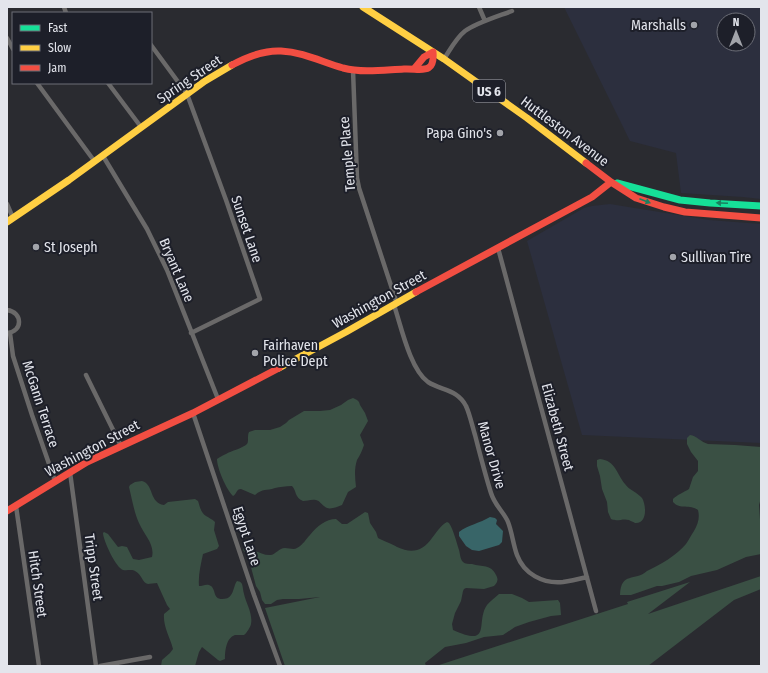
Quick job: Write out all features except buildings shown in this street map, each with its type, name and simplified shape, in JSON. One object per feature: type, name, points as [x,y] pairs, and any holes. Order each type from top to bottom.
[{"type":"main road","name":"Huttleston Avenue","points":[[363,7],[434,52],[636,198],[664,208],[695,213],[761,218]]},
{"type":"main road","name":"Spring Street","points":[[10,220],[95,162],[207,80],[227,68],[254,56],[272,51],[281,51],[299,54],[352,70],[422,70],[431,66],[434,52]]},
{"type":"main road","points":[[414,69],[424,57],[434,52]]},
{"type":"main road","name":"Huttleston Avenue","points":[[612,182],[679,200],[761,206]]},
{"type":"main road","name":"Washington Street","points":[[7,511],[93,459],[193,413],[346,332],[592,197],[612,182]]},
{"type":"street","points":[[479,7],[485,22]]},
{"type":"street","points":[[444,59],[460,37],[470,28],[512,11]]},
{"type":"street","points":[[7,38],[12,47]]},
{"type":"street","points":[[152,47],[187,94]]},
{"type":"street","name":"Temple Place","points":[[352,70],[357,178],[395,304]]},
{"type":"street","points":[[38,84],[95,162]]},
{"type":"street","points":[[109,84],[141,127]]},
{"type":"street","name":"Sunset Lane","points":[[187,94],[260,299],[191,333]]},
{"type":"street","name":"Bryant Lane","points":[[103,156],[147,229],[167,270],[218,399]]},
{"type":"street","points":[[7,204],[10,220]]},
{"type":"street","name":"Elizabeth Street","points":[[498,248],[596,611]]},
{"type":"street","name":"Manor Drive","points":[[395,304],[411,357],[419,372],[428,382],[454,393],[466,406],[471,419],[491,494],[495,503],[508,522],[516,553],[521,562],[535,577],[548,582],[565,582],[587,577]]},
{"type":"street","name":"McGann Terrace","points":[[7,310],[14,312],[17,315],[19,322],[17,329],[9,333],[13,356],[55,481]]},
{"type":"street","points":[[86,376],[121,446]]},
{"type":"street","name":"Egypt Lane","points":[[193,413],[254,595],[280,666]]},
{"type":"street","name":"Tripp Street","points":[[70,472],[96,666]]},
{"type":"street","name":"Hitch Street","points":[[16,506],[39,666]]},
{"type":"street","points":[[100,666],[150,657]]},
{"type":"shaded area","points":[[564,7],[761,7],[761,199],[681,193],[676,153],[630,141]]},
{"type":"shaded area","points":[[610,204],[709,220],[761,224],[761,443],[582,435],[527,241],[584,208]]},
{"type":"shaded area","points":[[490,517],[497,520],[496,524],[503,531],[502,542],[499,545],[479,551],[472,550],[466,546],[459,536],[459,532]]},
{"type":"green space","points":[[353,398],[359,402],[368,421],[360,435],[364,445],[356,463],[356,487],[348,492],[342,505],[328,508],[316,500],[303,501],[298,498],[292,486],[262,490],[255,495],[241,489],[238,490],[233,496],[230,493],[220,473],[217,459],[247,444],[249,432],[255,430],[270,430],[280,427],[304,411],[330,410]]},
{"type":"green space","points":[[690,435],[708,444],[761,447],[761,498],[759,505],[761,554],[746,557],[717,570],[691,576],[679,582],[657,586],[631,595],[620,595],[623,583],[626,580],[642,574],[673,556],[686,544],[697,526],[699,518],[698,510],[692,507],[679,506],[673,502],[673,499],[689,489],[693,477],[698,471],[698,461],[687,444],[687,438]]},
{"type":"green space","points":[[600,459],[613,465],[627,486],[642,498],[645,513],[642,520],[639,522],[635,523],[629,520],[611,519],[597,466],[597,460]]},
{"type":"green space","points":[[142,481],[146,483],[159,504],[164,505],[168,502],[195,499],[198,501],[203,513],[215,522],[214,530],[219,546],[217,549],[203,554],[199,574],[199,586],[210,585],[213,588],[217,598],[223,599],[228,598],[231,595],[237,581],[240,582],[242,584],[251,620],[251,624],[244,635],[235,635],[228,642],[225,659],[220,661],[218,660],[202,647],[195,666],[161,666],[162,660],[173,649],[164,619],[164,614],[170,609],[157,583],[148,584],[137,572],[132,570],[123,570],[120,568],[110,553],[103,533],[108,534],[118,547],[127,547],[133,559],[139,560],[152,557],[153,552],[151,544],[137,519],[129,487],[135,482]]},
{"type":"green space","points":[[365,512],[368,513],[370,523],[378,538],[402,549],[412,551],[425,546],[440,527],[447,522],[452,529],[463,562],[467,564],[486,566],[494,571],[497,577],[497,583],[494,586],[484,589],[464,589],[452,624],[453,630],[465,635],[474,636],[478,634],[487,605],[499,594],[512,594],[529,602],[558,600],[560,603],[561,615],[529,622],[515,627],[503,635],[484,637],[466,643],[445,647],[425,663],[426,666],[285,666],[265,608],[320,597],[283,599],[277,600],[271,604],[265,604],[256,586],[248,556],[243,550],[244,548],[268,555],[271,555],[283,548],[296,549],[325,522],[336,519],[342,524],[347,524]]},
{"type":"green space","points":[[761,576],[761,589],[734,600],[648,666],[436,666],[628,604],[627,602],[690,582],[648,614]]},
{"type":"traffic: fast","points":[[617,183],[680,200],[761,206]]},
{"type":"traffic: slow","points":[[363,7],[444,59],[527,118],[586,163]]},
{"type":"traffic: slow","points":[[7,222],[69,180],[205,81],[232,65]]},
{"type":"traffic: slow","points":[[279,368],[416,292]]},
{"type":"traffic: jam","points":[[232,65],[256,55],[281,51],[305,55],[351,70],[421,70],[429,68],[432,65],[433,52],[424,57],[414,69]]},
{"type":"traffic: jam","points":[[586,163],[611,182],[636,198],[664,207],[685,212],[761,218]]},
{"type":"traffic: jam","points":[[416,292],[592,197],[611,182]]},
{"type":"traffic: jam","points":[[7,511],[87,462],[193,413],[279,368]]},
{"type":"place","name":"Marshalls","points":[[694,25]]},
{"type":"place","name":"Papa Gino's","points":[[500,133]]},
{"type":"place","name":"St Joseph","points":[[36,247]]},
{"type":"place","name":"Sullivan Tire","points":[[673,257]]},
{"type":"place","name":"Fairhaven Police Dept","points":[[255,353]]}]
